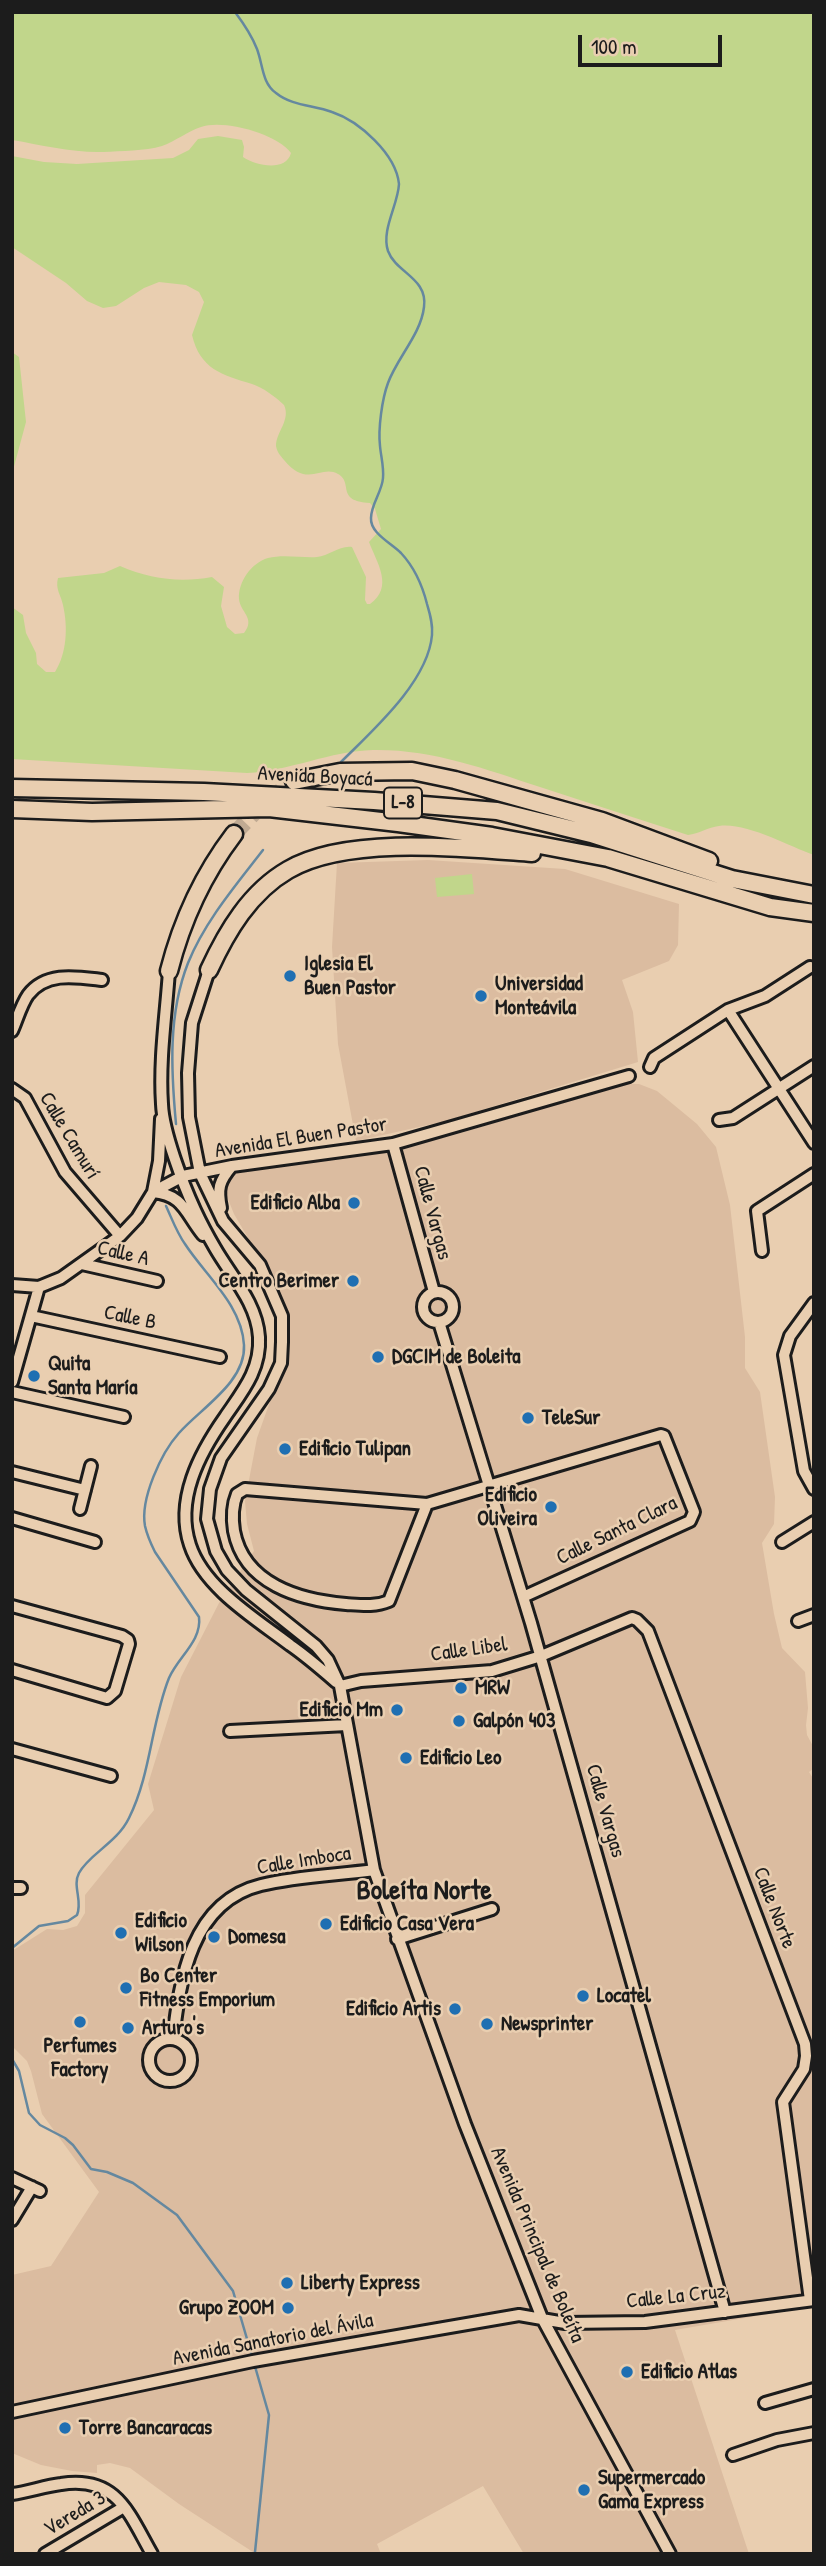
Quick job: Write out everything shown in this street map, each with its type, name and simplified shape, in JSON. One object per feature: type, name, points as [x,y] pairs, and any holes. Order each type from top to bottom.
[{"type":"highway","points":[[294,781],[340,772],[412,771],[455,780],[602,821],[783,890]]},
{"type":"highway","name":"Avenida Boyacá","points":[[12,789],[204,792],[497,811],[591,834],[732,879],[814,895]]},
{"type":"highway","name":"Avenida Boyacá","points":[[12,810],[92,812],[269,808],[398,823],[492,836],[608,858],[770,907],[814,913]]},
{"type":"highway","points":[[169,971],[178,934],[195,894],[234,834]]},
{"type":"highway","points":[[209,970],[236,919],[286,871],[309,860],[334,853],[414,848],[608,858]]},
{"type":"street","points":[[650,1067],[654,1058],[728,1010],[765,996],[810,967]]},
{"type":"street","points":[[209,970],[192,1023],[188,1073],[189,1117],[200,1173],[223,1222],[260,1265],[282,1316],[282,1352],[281,1363],[269,1388],[221,1458],[210,1489],[207,1519],[216,1550],[228,1570],[246,1590],[316,1646],[328,1660],[340,1686],[374,1870]]},
{"type":"street","points":[[169,971],[159,1161],[153,1192],[167,1193],[177,1198],[215,1248],[248,1298],[259,1334],[259,1358],[252,1378],[221,1422],[189,1480],[185,1526],[191,1548],[204,1571],[240,1608],[293,1646],[340,1686]]},
{"type":"street","points":[[12,1031],[29,994],[43,983],[62,976],[102,979]]},
{"type":"street","points":[[728,1010],[814,1143]]},
{"type":"street","points":[[719,1120],[733,1118],[814,1066]]},
{"type":"street","name":"Avenida El Buen Pastor","points":[[39,1287],[61,1278],[120,1236],[137,1218],[153,1192],[183,1176],[232,1166],[393,1144],[629,1076]]},
{"type":"street","name":"Calle Camurí","points":[[12,1089],[25,1098],[65,1172],[120,1236]]},
{"type":"street","points":[[162,1105],[194,1208],[215,1248]]},
{"type":"street","name":"Calle Vargas","points":[[393,1144],[434,1292]]},
{"type":"street","points":[[223,1222],[218,1186],[232,1166]]},
{"type":"street","points":[[762,1251],[757,1211],[814,1174]]},
{"type":"street","name":"Calle A","points":[[82,1264],[157,1281]]},
{"type":"street","points":[[12,1285],[39,1287],[16,1357],[12,1382]]},
{"type":"street","name":"Calle Vargas","points":[[434,1292],[447,1294],[454,1306],[451,1315],[439,1322],[426,1317],[423,1307],[426,1298],[434,1292]]},
{"type":"street","points":[[812,1312],[790,1336],[785,1355],[804,1471],[814,1489]]},
{"type":"street","name":"Calle B","points":[[31,1316],[220,1357]]},
{"type":"street","name":"Calle Vargas","points":[[439,1322],[541,1656],[725,2312]]},
{"type":"street","points":[[12,1392],[124,1417]]},
{"type":"street","name":"Calle Santa Clara","points":[[426,1504],[389,1601],[364,1605],[302,1598],[267,1580],[250,1565],[238,1549],[232,1518],[237,1494],[245,1489],[426,1504],[661,1435],[667,1439],[694,1512],[690,1521],[523,1597]]},
{"type":"street","points":[[80,1509],[91,1466]]},
{"type":"street","points":[[12,1472],[85,1490]]},
{"type":"street","points":[[12,1518],[95,1542]]},
{"type":"street","points":[[782,1542],[814,1522]]},
{"type":"street","points":[[12,1606],[122,1636],[128,1640],[129,1648],[115,1691],[107,1698],[12,1670]]},
{"type":"street","points":[[797,1621],[814,1615]]},
{"type":"street","name":"Calle Libel","points":[[340,1686],[361,1681],[492,1671],[541,1656],[632,1618],[637,1620]]},
{"type":"street","name":"Calle Norte","points":[[637,1620],[648,1631],[805,2044],[804,2069],[783,2102],[812,2300]]},
{"type":"street","points":[[230,1731],[347,1725]]},
{"type":"street","points":[[12,1749],[111,1776]]},
{"type":"street","name":"Avenida Principal de Boleíta","points":[[374,1870],[466,2124],[542,2318],[670,2554]]},
{"type":"street","name":"Calle Imboca","points":[[173,2039],[179,1989],[187,1962],[198,1935],[211,1917],[228,1902],[262,1885],[374,1870]]},
{"type":"street","points":[[397,1939],[492,1909]]},
{"type":"street","points":[[166,2039],[173,2039],[187,2048],[191,2062],[185,2075],[170,2081],[158,2078],[150,2069],[149,2062],[153,2047],[166,2039]]},
{"type":"street","points":[[12,2178],[36,2189],[12,2220]]},
{"type":"street","name":"Calle La Cruz","points":[[542,2318],[565,2323],[645,2322],[812,2300]]},
{"type":"street","name":"Avenida Sanatorio del Ávila","points":[[12,2412],[253,2361],[519,2315],[542,2318]]},
{"type":"street","points":[[765,2403],[814,2389]]},
{"type":"street","points":[[733,2455],[777,2440],[814,2433]]},
{"type":"street","points":[[12,2494],[62,2483],[98,2486],[112,2492],[124,2507],[152,2554]]},
{"type":"street","points":[[12,2501],[30,2492]]},
{"type":"street","name":"Vereda 3","points":[[45,2554],[124,2507]]},
{"type":"shaded area","name":"Universidad Monteávila","points":[[428,860],[565,869],[679,904],[678,945],[669,961],[622,980],[633,1012],[638,1062],[446,1121],[356,1141],[338,1044],[332,947],[337,863]]},
{"type":"shaded area","points":[[625,1084],[639,1084],[657,1091],[697,1124],[716,1147],[730,1205],[745,1337],[745,1368],[760,1392],[775,1497],[774,1524],[762,1543],[774,1614],[782,1648],[805,1672],[807,1735],[814,1748],[814,1768],[809,1772],[814,1780],[814,2306],[675,2330],[749,2554],[524,2554],[483,2486],[377,2544],[381,2554],[256,2554],[179,2504],[130,2468],[110,2463],[97,2465],[97,2473],[72,2471],[41,2465],[12,2453],[12,2275],[51,2266],[99,2192],[42,2114],[27,2061],[12,2046],[12,1951],[47,1929],[63,1930],[77,1926],[85,1913],[85,1895],[154,1810],[148,1784],[181,1677],[219,1603],[254,1551],[247,1524],[245,1501],[257,1438],[277,1382],[285,1324],[261,1260],[234,1214],[224,1189],[225,1180],[232,1171],[447,1137]]},
{"type":"green space","points":[[12,12],[814,12],[814,855],[767,836],[730,826],[719,826],[688,835],[479,767],[416,753],[357,751],[279,769],[247,773],[12,759],[12,607],[23,615],[37,664],[46,672],[55,672],[62,657],[66,631],[58,578],[104,573],[120,566],[165,579],[212,577],[224,587],[221,606],[227,627],[235,634],[244,633],[248,623],[239,599],[243,580],[262,560],[280,556],[317,557],[352,547],[366,577],[367,604],[377,597],[381,590],[382,574],[369,542],[381,529],[375,509],[370,503],[352,499],[343,478],[338,474],[326,472],[307,475],[293,469],[276,446],[286,416],[284,405],[260,387],[222,374],[201,356],[192,335],[204,302],[199,292],[186,285],[159,282],[116,306],[103,308],[87,301],[66,283],[12,247],[12,156],[77,164],[173,158],[189,150],[198,139],[218,136],[242,140],[243,157],[263,165],[283,163],[291,153],[262,134],[223,125],[201,127],[162,146],[133,151],[80,151],[12,140]]},
{"type":"green space","points":[[12,352],[19,357],[26,422],[12,474]]},
{"type":"green space","points":[[472,874],[474,894],[437,897],[435,878]]},
{"type":"waterway","points":[[235,12],[255,44],[265,79],[271,89],[296,103],[343,116],[384,150],[399,184],[388,226],[388,251],[392,259],[416,282],[424,297],[422,317],[392,374],[384,397],[380,431],[383,478],[371,518],[377,533],[401,553],[417,577],[430,615],[432,635],[428,653],[410,688],[341,762]]},
{"type":"waterway","points":[[176,1124],[173,1083],[174,1022],[188,963],[222,904],[263,850]]},
{"type":"waterway","points":[[12,1948],[39,1926],[68,1921],[77,1915],[79,1873],[89,1860],[118,1834],[129,1818],[142,1784],[169,1678],[193,1641],[199,1626],[199,1617],[155,1552],[145,1526],[144,1515],[153,1477],[165,1452],[179,1433],[230,1383],[243,1358],[244,1345],[242,1330],[230,1304],[182,1240],[166,1206]]},
{"type":"waterway","points":[[12,2059],[19,2071],[29,2113],[40,2125],[65,2138],[91,2169],[107,2172],[133,2183],[177,2215],[233,2291],[252,2356]]},
{"type":"waterway","points":[[254,2363],[269,2415],[255,2552]]},
{"type":"tunnel","points":[[234,834],[264,803],[294,781]]},
{"type":"place","name":"Iglesia El Buen Pastor","points":[[290,976]]},
{"type":"place","name":"Universidad Monteávila","points":[[481,996]]},
{"type":"place","name":"Edificio Alba","points":[[354,1203]]},
{"type":"place","name":"Centro Berimer","points":[[353,1281]]},
{"type":"place","name":"DGCIM de Boleita","points":[[378,1357]]},
{"type":"place","name":"Quita Santa María","points":[[34,1376]]},
{"type":"place","name":"TeleSur","points":[[528,1418]]},
{"type":"place","name":"Edificio Tulipan","points":[[285,1449]]},
{"type":"place","name":"Edificio Oliveira","points":[[551,1507]]},
{"type":"place","name":"MRW","points":[[461,1688]]},
{"type":"place","name":"Edificio Mm","points":[[397,1710]]},
{"type":"place","name":"Galpón 403","points":[[459,1721]]},
{"type":"place","name":"Edificio Leo","points":[[406,1758]]},
{"type":"place","name":"Edificio Casa Vera","points":[[326,1924]]},
{"type":"place","name":"Edificio Wilson","points":[[121,1933]]},
{"type":"place","name":"Domesa","points":[[214,1937]]},
{"type":"place","name":"Bo Center Fitness Emporium","points":[[126,1988]]},
{"type":"place","name":"Locatel","points":[[583,1996]]},
{"type":"place","name":"Edificio Artis","points":[[455,2009]]},
{"type":"place","name":"Perfumes Factory","points":[[80,2022]]},
{"type":"place","name":"Newsprinter","points":[[487,2024]]},
{"type":"place","name":"Arturo's","points":[[128,2028]]},
{"type":"place","name":"Liberty Express","points":[[287,2283]]},
{"type":"place","name":"Grupo ZOOM","points":[[288,2308]]},
{"type":"place","name":"Edificio Atlas","points":[[627,2372]]},
{"type":"place","name":"Torre Bancaracas","points":[[65,2428]]},
{"type":"place","name":"Supermercado Gama Express","points":[[584,2490]]},
{"type":"district","name":"Boleíta Norte","points":[[424,1892]]}]
